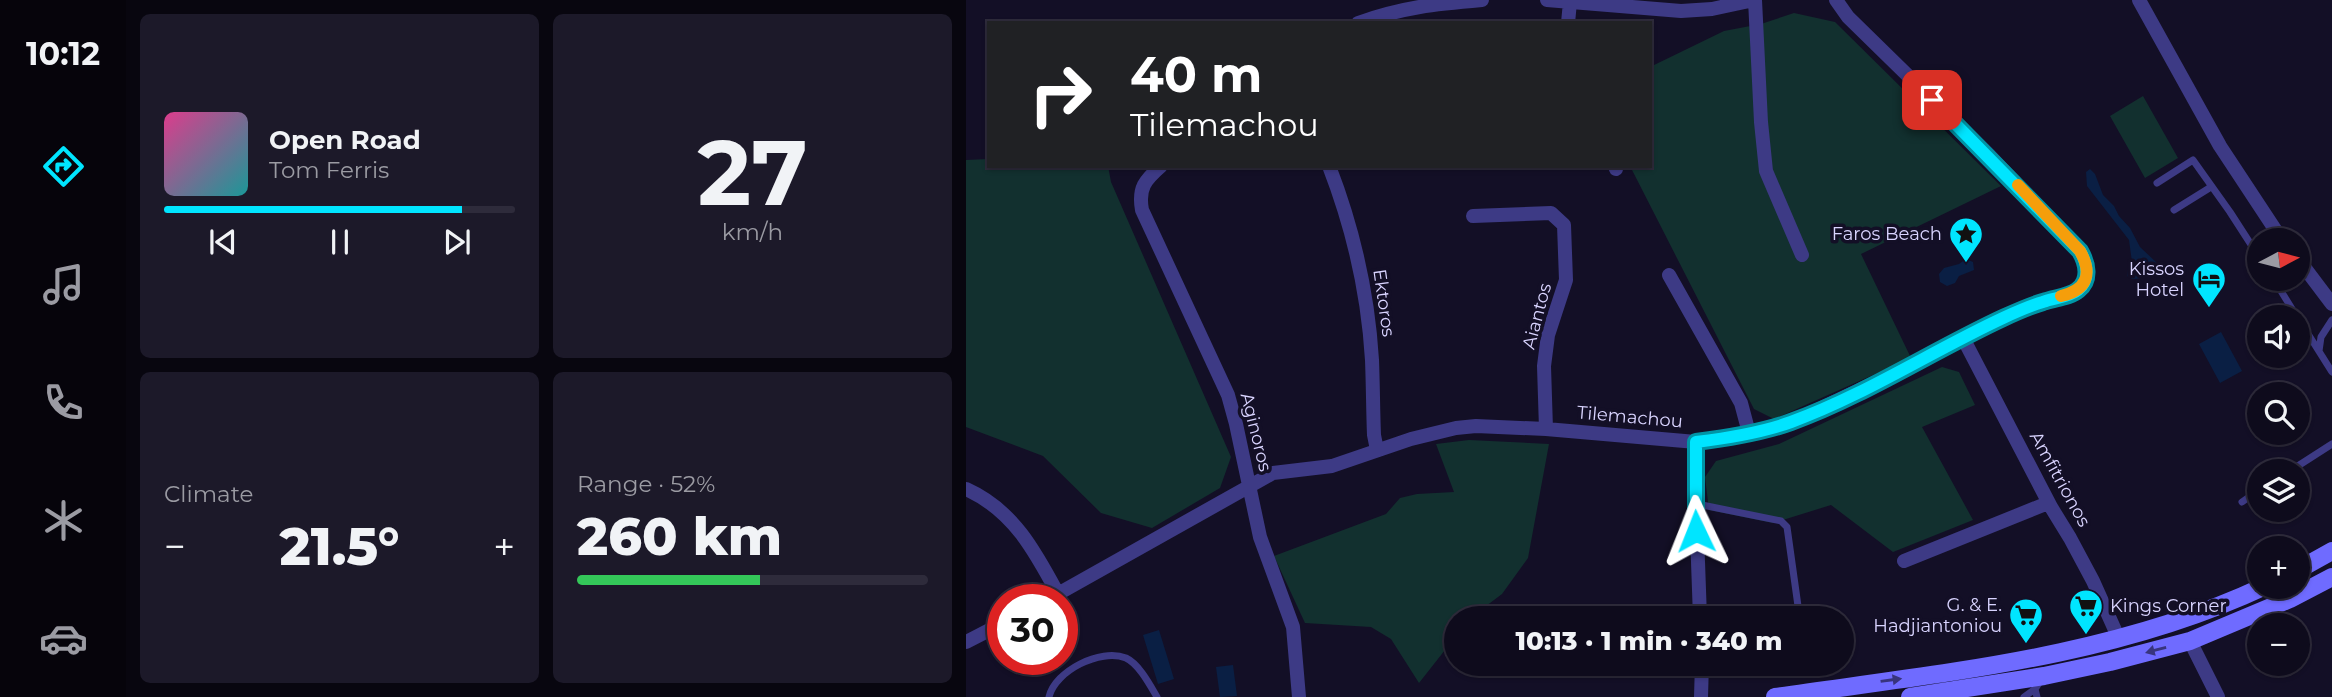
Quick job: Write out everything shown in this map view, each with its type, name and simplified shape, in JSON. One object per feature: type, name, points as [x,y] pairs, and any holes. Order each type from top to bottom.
[{"type":"main road","points":[[2310,563],[2332,551]]},
{"type":"main road","points":[[1910,697],[2037,690],[2110,662],[2190,641],[2290,599],[2332,577]]},
{"type":"main road","points":[[1774,697],[2058,653],[2119,639],[2194,616],[2247,594]]},
{"type":"street","points":[[1370,21],[1394,17],[1432,4],[1482,0]]},
{"type":"street","points":[[1547,0],[1681,11],[1712,9],[1754,0],[1766,171],[1802,255]]},
{"type":"street","name":"Tilemachou","points":[[1075,584],[1273,473],[1332,466],[1437,431],[1476,426],[1696,442],[1749,433],[1792,422],[2027,307],[2079,290],[2087,272],[2080,251],[1989,155],[1848,16],[1836,0]]},
{"type":"street","points":[[2139,0],[2220,146],[2275,228]]},
{"type":"street","points":[[1568,21],[1570,2]]},
{"type":"street","name":"Aginoros","points":[[1159,168],[1146,179],[1141,188],[1141,203],[1146,220],[1227,394],[1266,558],[1293,627],[1299,697]]},
{"type":"street","name":"Ektoros","points":[[1330,168],[1357,251],[1370,333],[1377,450]]},
{"type":"street","name":"Aiantos","points":[[1473,216],[1551,213],[1564,225],[1566,280],[1548,335],[1544,366],[1546,429]]},
{"type":"street","points":[[1669,275],[1741,403],[1749,433]]},
{"type":"street","points":[[2310,275],[2332,304]]},
{"type":"street","name":"Amfitrionos","points":[[1963,338],[2087,570],[2119,639]]},
{"type":"street","points":[[1696,442],[1700,606]]},
{"type":"street","points":[[966,489],[992,503],[1017,525],[1036,553],[1047,584]]},
{"type":"street","points":[[1904,561],[2049,503]]},
{"type":"street","points":[[966,642],[987,631]]},
{"type":"street","points":[[2190,641],[2218,697]]},
{"type":"street","points":[[1701,697],[1702,676]]},
{"type":"lane","points":[[2157,183],[2193,160],[2247,238]]},
{"type":"lane","points":[[2174,210],[2211,187]]},
{"type":"lane","points":[[2320,352],[2321,337],[2332,320]]},
{"type":"lane","points":[[2310,337],[2332,372]]},
{"type":"lane","points":[[2309,459],[2332,444]]},
{"type":"lane","points":[[2242,502],[2247,499]]},
{"type":"lane","points":[[1696,504],[1781,521],[1787,527],[1798,606]]},
{"type":"lane","points":[[1047,696],[1055,683],[1072,668],[1096,659],[1116,657],[1127,659],[1136,666],[1157,697]]},
{"type":"lane","points":[[2024,697],[2037,690]]},
{"type":"green space","points":[[1794,13],[1835,22],[2001,186],[1861,254],[1911,358],[1774,419],[1754,409],[1631,168],[1652,168],[1652,66],[1724,31],[1761,24]]},
{"type":"green space","points":[[2143,96],[2178,158],[2145,178],[2110,116]]},
{"type":"green space","points":[[987,159],[987,168],[1108,168],[1111,182],[1231,457],[1220,488],[1152,528],[1101,513],[1043,456],[966,427],[966,160]]},
{"type":"green space","points":[[1942,367],[1959,372],[1975,405],[1922,427],[1973,520],[1893,552],[1831,505],[1773,523],[1709,510],[1705,477],[1716,461],[1779,444]]},
{"type":"green space","points":[[1469,440],[1549,444],[1528,558],[1502,594],[1486,606],[1444,606],[1444,651],[1419,683],[1391,639],[1371,627],[1305,623],[1274,556],[1386,514],[1400,498],[1454,492],[1436,444]]},
{"type":"water","points":[[2090,169],[2095,174],[2103,195],[2130,228],[2140,247],[2157,263],[2157,269],[2148,275],[2132,279],[2127,276],[2132,262],[2129,240],[2087,186],[2086,172]]},
{"type":"water","points":[[1966,259],[1973,262],[1974,270],[1959,276],[1955,283],[1947,286],[1940,282],[1939,274],[1944,268]]},
{"type":"water","points":[[2221,332],[2242,371],[2220,383],[2199,344]]},
{"type":"water","points":[[1159,630],[1174,679],[1158,684],[1143,635]]},
{"type":"water","points":[[1233,665],[1237,696],[1220,697],[1216,667]]},
{"type":"slow traffic","points":[[2018,185],[2080,251],[2084,259],[2087,272],[2083,284],[2074,293],[2061,296]]},
{"type":"place","name":"Faros Beach","points":[[1966,264]]},
{"type":"place","name":"Kissos Hotel","points":[[2209,309]]},
{"type":"place","name":"Kings Corner","points":[[2086,636]]},
{"type":"place","name":"G. & E. Hadjiantoniou","points":[[2026,645]]},
{"type":"route","points":[[1696,531],[1696,442],[1792,422],[2002,318],[2044,301],[2074,293],[2083,284],[2087,272],[2080,251],[1989,155],[1932,100]]}]
